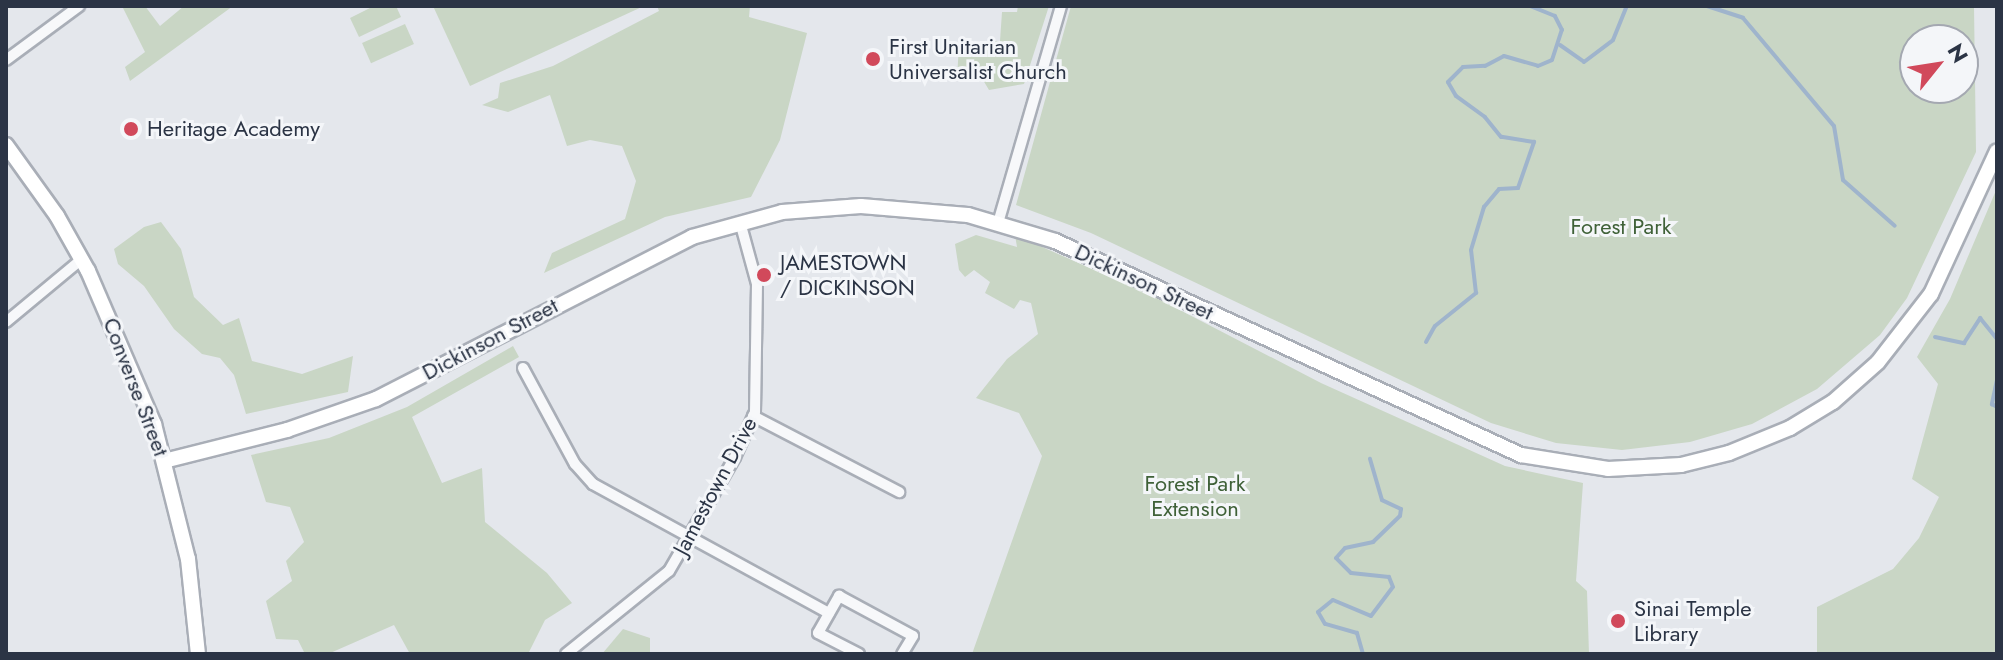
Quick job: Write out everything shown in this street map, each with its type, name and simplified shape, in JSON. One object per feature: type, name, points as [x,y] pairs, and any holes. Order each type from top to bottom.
[{"type":"main road","name":"Converse Street","points":[[6,145],[82,259],[131,365],[164,461],[187,555],[198,654]]},
{"type":"main road","name":"Dickinson Street","points":[[164,461],[287,430],[364,404],[652,254],[740,222],[797,209],[861,206],[949,211],[998,223],[1073,248],[1489,444],[1559,464],[1646,469],[1705,460],[1753,444],[1819,412],[1856,383],[1900,339],[1931,294],[1997,151]]},
{"type":"street","points":[[6,60],[79,6]]},
{"type":"street","points":[[998,223],[1061,6]]},
{"type":"street","name":"Jamestown Drive","points":[[566,654],[663,579],[689,537],[753,416],[759,393],[757,284],[740,222]]},
{"type":"street","points":[[6,322],[82,259]]},
{"type":"street","points":[[523,368],[585,476],[829,613]]},
{"type":"street","points":[[753,416],[899,492]]},
{"type":"street","points":[[859,654],[818,633],[839,596],[913,636],[902,654]]},
{"type":"green space","points":[[122,6],[145,6],[160,26],[184,6],[233,6],[130,81],[125,67],[145,52]]},
{"type":"green space","points":[[374,6],[396,6],[401,17],[359,37],[350,18]]},
{"type":"green space","points":[[433,6],[644,6],[470,86]]},
{"type":"green space","points":[[657,6],[750,6],[749,17],[807,33],[780,140],[751,197],[665,217],[544,273],[552,253],[625,219],[636,181],[622,146],[590,140],[567,146],[550,95],[508,112],[482,105],[498,98],[500,83],[553,66],[659,11]]},
{"type":"green space","points":[[1018,6],[1049,6],[1024,84],[989,90],[980,75],[957,79],[959,44],[1000,41],[1002,12],[1017,12]]},
{"type":"green space","name":"Forest Park","points":[[1071,6],[1974,6],[1974,24],[1899,24],[1899,104],[1975,104],[1976,152],[1907,298],[1880,335],[1817,389],[1752,424],[1690,442],[1622,450],[1556,443],[1491,423],[1091,233],[1016,205]]},
{"type":"green space","points":[[405,24],[414,44],[371,63],[362,43]]},
{"type":"green space","points":[[1997,188],[1997,654],[1817,654],[1817,607],[1893,569],[1919,538],[1939,497],[1912,479],[1938,384],[1917,357],[1950,299]]},
{"type":"green space","points":[[161,222],[181,249],[194,297],[223,325],[239,318],[252,361],[302,374],[353,356],[348,392],[246,414],[234,375],[220,358],[202,354],[174,329],[144,286],[118,264],[114,249],[144,227]]},
{"type":"green space","name":"Forest Park Extension","points":[[976,235],[1017,247],[1015,235],[1149,294],[1321,383],[1505,466],[1583,483],[1576,581],[1587,591],[1589,654],[972,654],[1042,456],[1019,413],[976,398],[1007,359],[1038,334],[1031,303],[1020,300],[1014,309],[985,293],[990,282],[974,270],[965,277],[959,270],[955,244]]},
{"type":"green space","points":[[513,346],[519,357],[412,417],[442,483],[482,468],[485,522],[547,573],[572,603],[545,620],[528,654],[410,654],[394,625],[328,654],[305,654],[298,640],[276,639],[266,601],[292,581],[286,561],[304,542],[290,507],[266,502],[251,455],[329,438],[407,407]]},
{"type":"green space","points":[[623,629],[650,638],[650,654],[602,654]]},
{"type":"waterway","points":[[1426,342],[1435,326],[1476,293],[1471,250],[1484,207],[1499,189],[1518,188],[1534,142],[1501,137],[1485,117],[1456,96],[1448,82],[1463,67],[1485,66],[1504,56],[1538,66],[1552,60],[1562,30],[1555,16],[1530,6]]},
{"type":"waterway","points":[[1560,45],[1584,62],[1613,40],[1627,6]]},
{"type":"waterway","points":[[1707,6],[1743,18],[1834,126],[1843,180],[1895,226]]},
{"type":"waterway","points":[[1935,337],[1964,343],[1980,318],[1997,339]]},
{"type":"waterway","points":[[1997,380],[1992,404],[1997,407]]},
{"type":"waterway","points":[[1363,654],[1357,633],[1325,624],[1318,612],[1333,600],[1371,616],[1393,587],[1389,577],[1351,573],[1336,558],[1345,548],[1373,542],[1400,516],[1401,509],[1382,500],[1370,459]]},
{"type":"place","name":"First Unitarian Universalist Church","points":[[873,59]]},
{"type":"place","name":"Heritage Academy","points":[[131,129]]},
{"type":"place","name":"JAMESTOWN / DICKINSON","points":[[764,275]]},
{"type":"place","name":"Sinai Temple Library","points":[[1618,621]]}]
